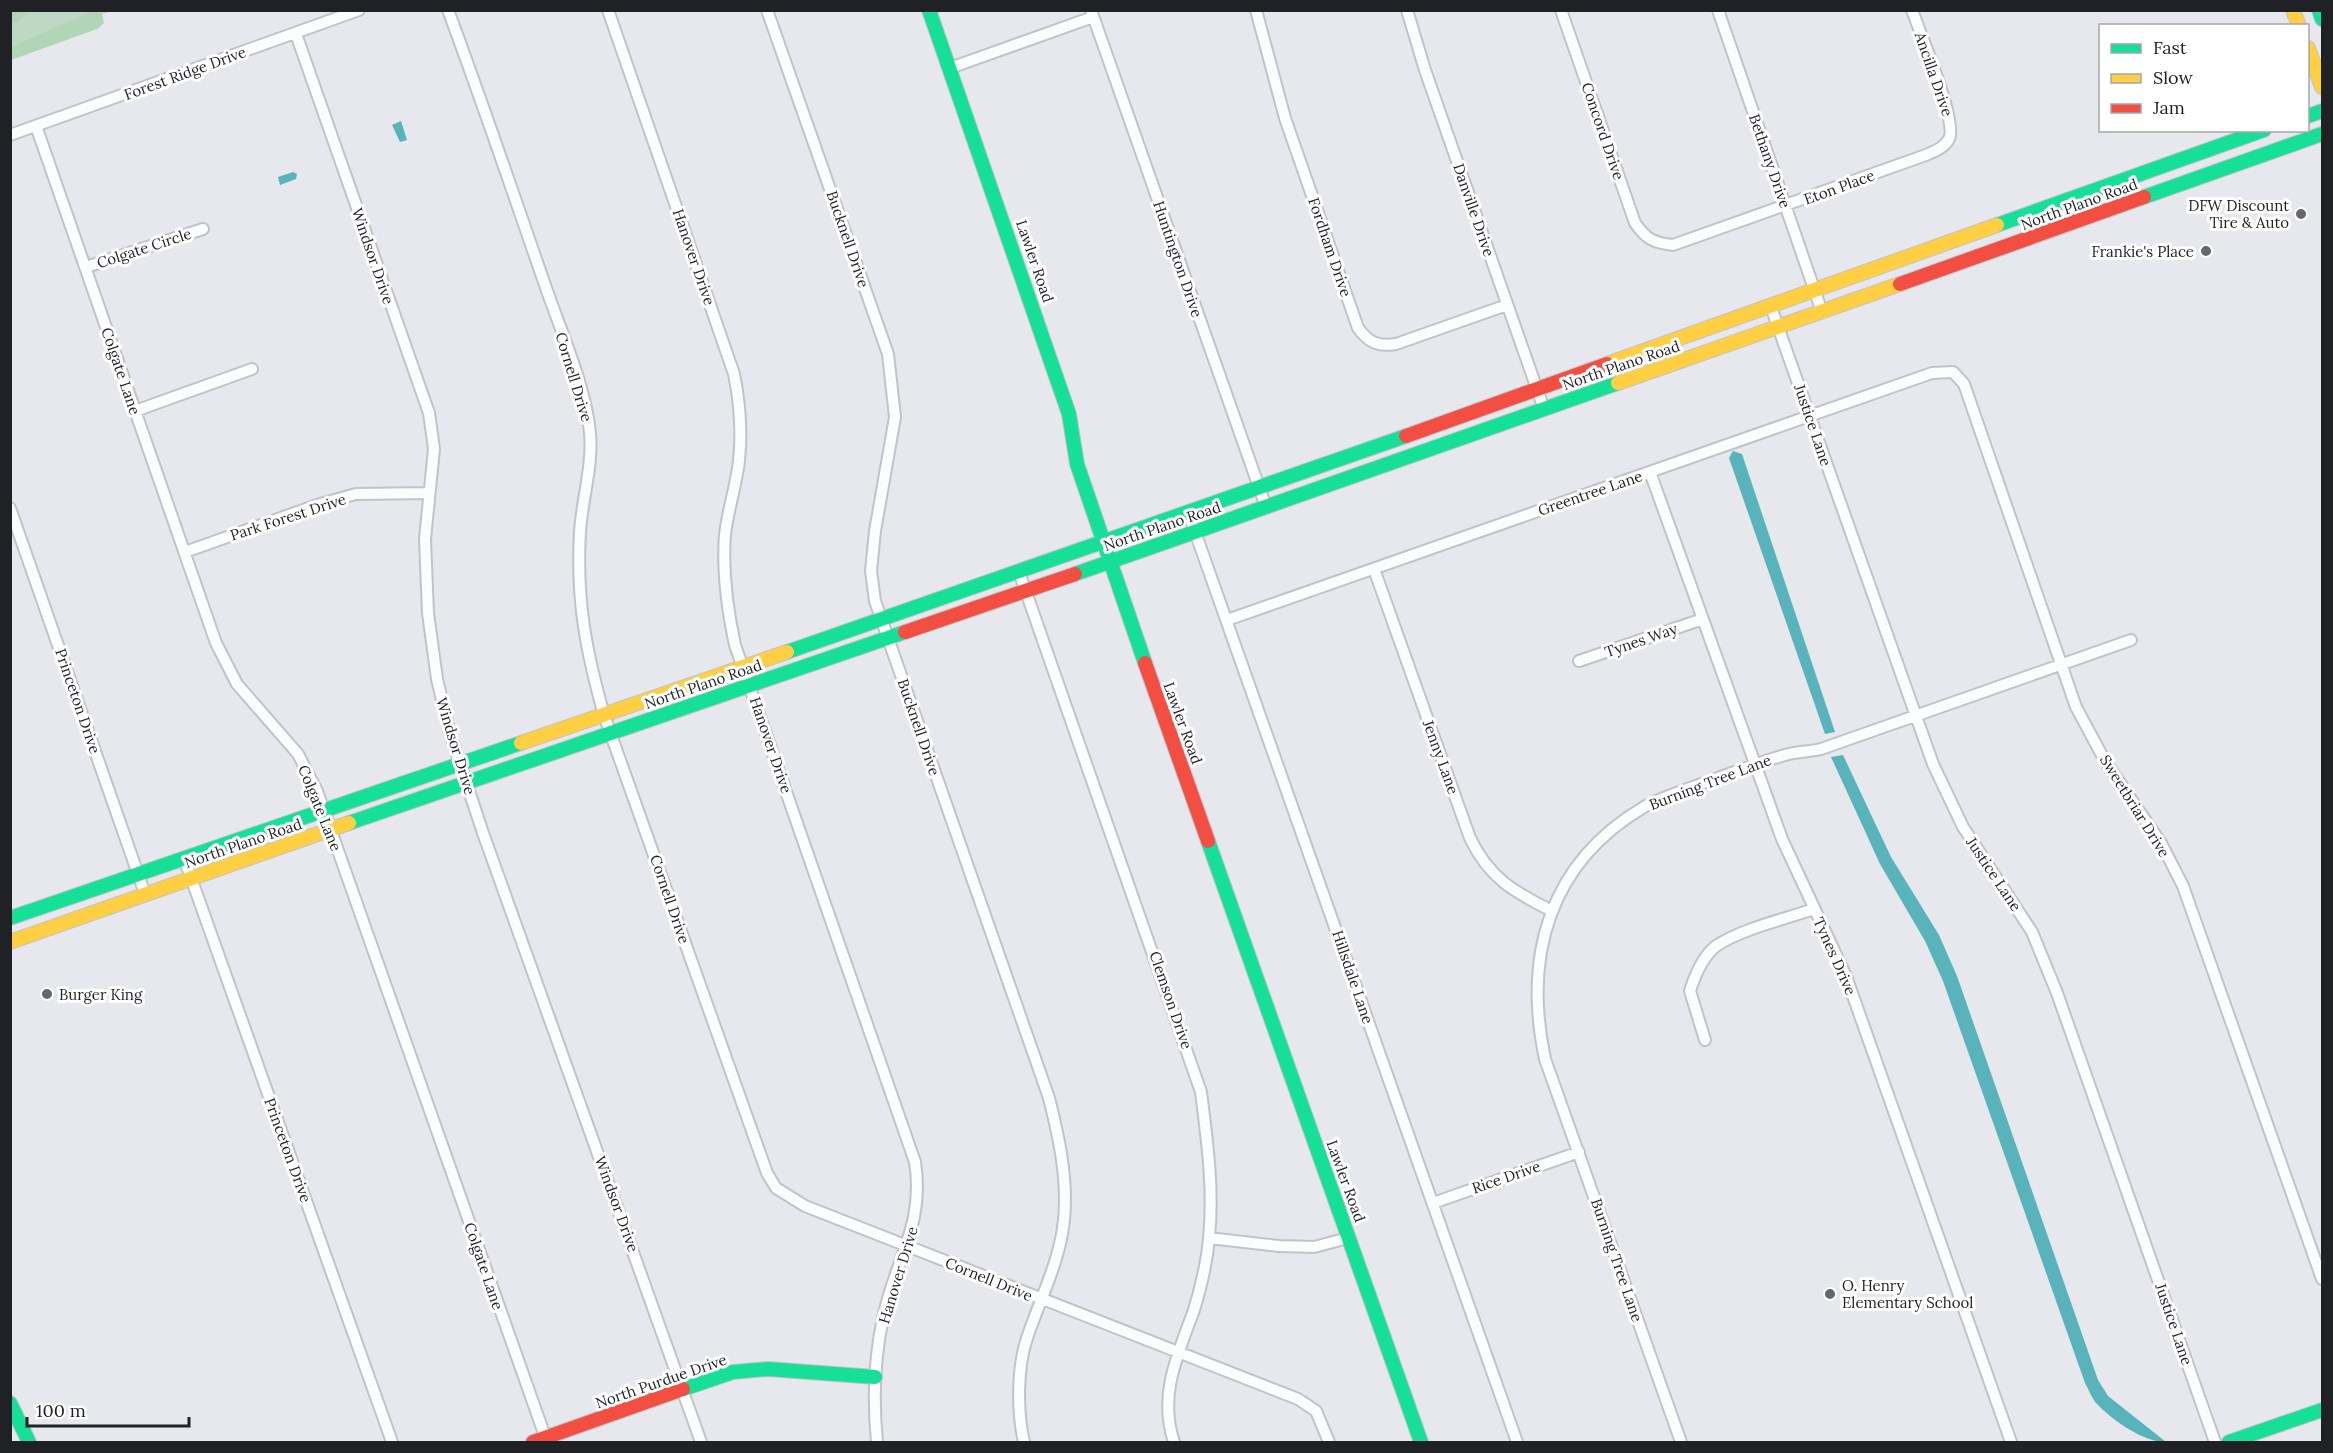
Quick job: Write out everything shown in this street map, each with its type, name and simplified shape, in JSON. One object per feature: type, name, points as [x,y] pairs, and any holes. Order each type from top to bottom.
[{"type":"main road","name":"Lawler Road","points":[[929,10],[1062,392],[1077,464],[1108,562],[1421,1443]]},
{"type":"main road","points":[[2319,10],[2322,19]]},
{"type":"main road","points":[[2309,53],[2322,87]]},
{"type":"main road","name":"North Plano Road","points":[[10,918],[1102,544],[2258,132]]},
{"type":"main road","name":"North Plano Road","points":[[10,942],[467,782],[1196,533],[2322,134]]},
{"type":"main road","points":[[10,929],[56,902]]},
{"type":"main road","name":"North Purdue Drive","points":[[542,1441],[733,1372],[768,1369],[875,1377]]},
{"type":"main road","points":[[10,1403],[28,1443]]},
{"type":"main road","points":[[2229,1443],[2322,1410]]},
{"type":"street","name":"Forest Ridge Drive","points":[[10,135],[359,10]]},
{"type":"street","name":"Cornell Drive","points":[[448,10],[574,370],[590,432],[590,460],[580,530],[579,576],[583,634],[604,715],[766,1173],[776,1188],[791,1199],[1042,1300],[1298,1399],[1316,1411],[1329,1443]]},
{"type":"street","name":"Hanover Drive","points":[[608,10],[734,374],[740,403],[739,463],[725,534],[725,601],[742,667],[915,1162],[919,1187],[908,1246],[897,1269],[883,1318],[875,1377],[877,1443]]},
{"type":"street","name":"Bucknell Drive","points":[[767,10],[888,354],[895,417],[875,531],[871,571],[875,601],[1050,1098],[1061,1150],[1064,1220],[1057,1257],[1026,1341],[1020,1424],[1024,1443]]},
{"type":"street","name":"Fordham Drive","points":[[1256,10],[1285,118],[1358,328],[1365,339],[1386,346],[1396,344],[1507,305]]},
{"type":"street","name":"Danville Drive","points":[[1407,10],[1425,70],[1544,410]]},
{"type":"street","name":"Concord Drive","points":[[1561,10],[1635,224],[1644,236],[1655,243]]},
{"type":"street","name":"Bethany Drive","points":[[1718,10],[1822,312]]},
{"type":"street","name":"Ancilla Drive","points":[[1912,10],[1950,118],[1950,138]]},
{"type":"street","points":[[950,68],[1092,14]]},
{"type":"street","name":"Huntington Drive","points":[[1092,14],[1266,507]]},
{"type":"street","name":"Windsor Drive","points":[[296,34],[429,413],[434,449],[425,539],[428,613],[437,679],[461,765],[701,1443]]},
{"type":"street","name":"Colgate Lane","points":[[36,126],[226,665],[253,705],[298,754],[324,811],[542,1441]]},
{"type":"street","name":"Eton Place","points":[[1655,243],[1673,245],[1786,206],[1926,155],[1940,149],[1950,138]]},
{"type":"street","name":"Colgate Circle","points":[[86,267],[203,228]]},
{"type":"street","name":"Justice Lane","points":[[1771,307],[1933,764],[1963,827],[2019,910],[2049,973],[2216,1443]]},
{"type":"street","points":[[135,411],[252,369]]},
{"type":"street","name":"Greentree Lane","points":[[1227,620],[1932,373],[1953,372]]},
{"type":"street","name":"Sweetbriar Drive","points":[[1953,372],[1964,384],[2076,707],[2105,761],[2161,843],[2183,886],[2322,1279]]},
{"type":"street","name":"Tynes Drive","points":[[1650,472],[1782,839],[1846,976],[2011,1443]]},
{"type":"street","name":"Park Forest Drive","points":[[185,552],[320,504],[356,494],[429,493]]},
{"type":"street","name":"Princeton Drive","points":[[10,508],[145,894]]},
{"type":"street","name":"Hillsdale Lane","points":[[1188,513],[1517,1443]]},
{"type":"street","name":"Jenny Lane","points":[[1374,569],[1470,838],[1480,860],[1515,892],[1552,911]]},
{"type":"street","name":"Clemson Drive","points":[[1019,572],[1201,1092],[1211,1167],[1209,1238],[1202,1280],[1169,1381],[1167,1405],[1174,1443]]},
{"type":"street","name":"Tynes Way","points":[[1579,661],[1703,619]]},
{"type":"street","name":"Burning Tree Lane","points":[[1681,1443],[1545,1059],[1537,1011],[1540,950],[1543,934],[1552,911],[1581,859],[1622,821],[1646,805],[1754,764],[1788,753],[1821,749],[2131,640]]},
{"type":"street","name":"Princeton Drive","points":[[184,858],[392,1443]]},
{"type":"street","points":[[1705,1040],[1690,991],[1704,958],[1715,947],[1732,938],[1814,909]]},
{"type":"street","name":"Rice Drive","points":[[1433,1203],[1579,1152]]},
{"type":"street","points":[[1209,1238],[1279,1246],[1314,1247],[1348,1238]]},
{"type":"green space","points":[[10,11],[30,11],[16,23],[11,21]]},
{"type":"green space","points":[[11,11],[111,11],[11,49]]},
{"type":"green space","points":[[93,11],[102,14],[104,23],[97,29],[11,60],[11,47]]},
{"type":"water","points":[[401,121],[407,140],[400,142],[392,125]]},
{"type":"water","points":[[293,172],[297,174],[296,179],[280,185],[278,177]]},
{"type":"water","points":[[1733,451],[1742,454],[1835,732],[1825,734],[1729,458]]},
{"type":"water","points":[[1843,755],[1891,857],[1939,935],[1957,976],[2098,1380],[2108,1396],[2166,1442],[2148,1439],[2120,1423],[2095,1402],[2085,1383],[1943,981],[1925,941],[1880,864],[1831,757]]},
{"type":"traffic: fast","points":[[929,10],[1069,414],[1077,464],[1145,663]]},
{"type":"traffic: fast","points":[[2319,10],[2322,19]]},
{"type":"traffic: fast","points":[[2309,116],[2322,111]]},
{"type":"traffic: fast","points":[[1997,225],[2258,132]]},
{"type":"traffic: fast","points":[[2144,197],[2322,134]]},
{"type":"traffic: fast","points":[[1075,574],[1618,383]]},
{"type":"traffic: fast","points":[[787,652],[1406,436]]},
{"type":"traffic: fast","points":[[349,823],[905,632]]},
{"type":"traffic: fast","points":[[10,918],[521,743]]},
{"type":"traffic: fast","points":[[1208,841],[1421,1442]]},
{"type":"traffic: fast","points":[[683,1389],[733,1372],[768,1369],[875,1377]]},
{"type":"traffic: fast","points":[[10,1403],[29,1442]]},
{"type":"traffic: fast","points":[[2229,1442],[2322,1410]]},
{"type":"traffic: slow","points":[[2293,10],[2298,24]]},
{"type":"traffic: slow","points":[[2309,51],[2322,87]]},
{"type":"traffic: slow","points":[[1607,364],[1997,225]]},
{"type":"traffic: slow","points":[[1618,383],[1900,284]]},
{"type":"traffic: slow","points":[[521,743],[787,652]]},
{"type":"traffic: slow","points":[[10,942],[349,823]]},
{"type":"traffic: jam","points":[[1900,284],[2144,197]]},
{"type":"traffic: jam","points":[[1406,436],[1607,364]]},
{"type":"traffic: jam","points":[[905,632],[1075,574]]},
{"type":"traffic: jam","points":[[1145,663],[1208,841]]},
{"type":"traffic: jam","points":[[533,1442],[683,1389]]},
{"type":"place","name":"DFW Discount Tire & Auto","points":[[2301,214]]},
{"type":"place","name":"Frankie's Place","points":[[2206,251]]},
{"type":"place","name":"Burger King","points":[[47,994]]},
{"type":"place","name":"O. Henry Elementary School","points":[[1830,1294]]}]
